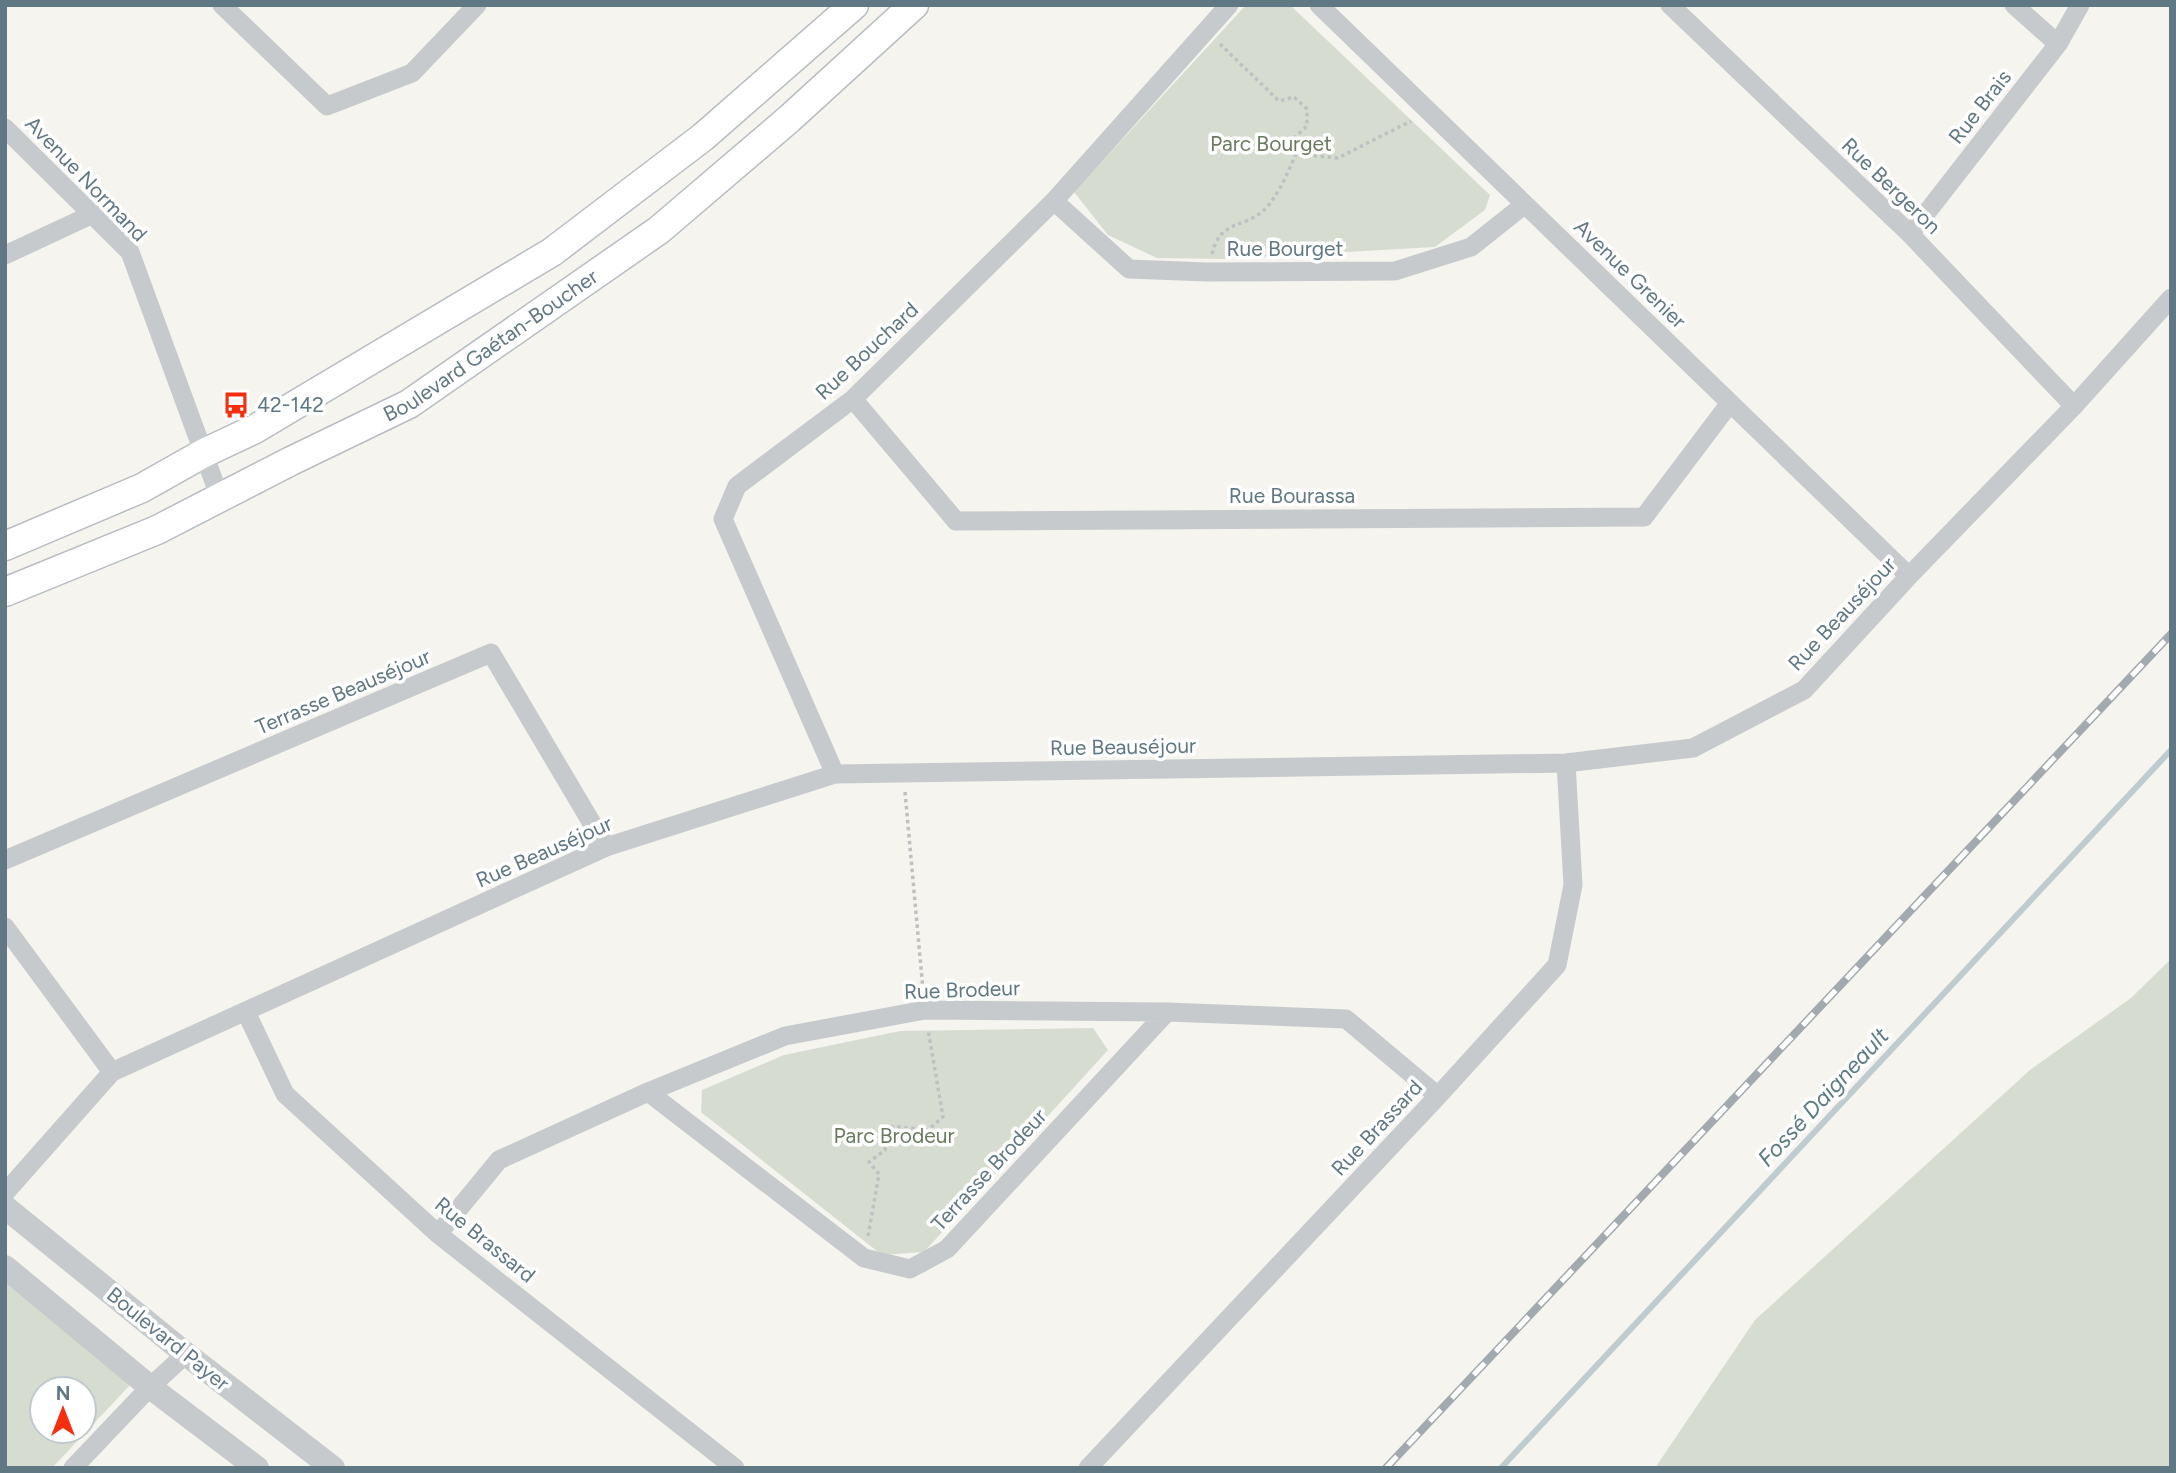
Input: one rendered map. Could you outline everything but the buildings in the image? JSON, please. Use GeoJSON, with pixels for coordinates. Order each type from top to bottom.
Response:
{"type":"FeatureCollection","features":[{"type":"Feature","properties":{"kind":"main road","name":"Boulevard Gaétan-Boucher"},"geometry":{"type":"LineString","coordinates":[[5,546],[142,488],[204,453],[256,429],[552,252],[703,136],[854,5]]}},
{"type":"Feature","properties":{"kind":"main road","name":"Boulevard Gaétan-Boucher"},"geometry":{"type":"LineString","coordinates":[[5,592],[157,530],[409,404],[659,230],[789,120],[914,5]]}},
{"type":"Feature","properties":{"kind":"street"},"geometry":{"type":"LineString","coordinates":[[222,5],[327,106],[412,73],[477,5]]}},
{"type":"Feature","properties":{"kind":"street","name":"Rue Bouchard"},"geometry":{"type":"LineString","coordinates":[[835,774],[723,519],[737,486],[853,399],[1054,201],[1229,5]]}},
{"type":"Feature","properties":{"kind":"street","name":"Avenue Grenier"},"geometry":{"type":"LineString","coordinates":[[1319,5],[1909,576]]}},
{"type":"Feature","properties":{"kind":"street","name":"Rue Bergeron"},"geometry":{"type":"LineString","coordinates":[[1670,5],[1910,234],[2074,406]]}},
{"type":"Feature","properties":{"kind":"street"},"geometry":{"type":"LineString","coordinates":[[2014,5],[2058,44]]}},
{"type":"Feature","properties":{"kind":"street","name":"Rue Brais"},"geometry":{"type":"LineString","coordinates":[[1910,234],[2058,44],[2080,5]]}},
{"type":"Feature","properties":{"kind":"street","name":"Avenue Normand"},"geometry":{"type":"LineString","coordinates":[[5,128],[130,252],[220,498]]}},
{"type":"Feature","properties":{"kind":"street","name":"Rue Bourget"},"geometry":{"type":"LineString","coordinates":[[1054,201],[1129,269],[1207,272],[1395,271],[1471,247],[1524,205]]}},
{"type":"Feature","properties":{"kind":"street"},"geometry":{"type":"LineString","coordinates":[[5,254],[93,214]]}},
{"type":"Feature","properties":{"kind":"street","name":"Rue Beauséjour"},"geometry":{"type":"LineString","coordinates":[[5,1193],[111,1072],[606,847],[835,774],[1566,763],[1693,748],[1804,690],[1909,576],[2074,406],[2171,298]]}},
{"type":"Feature","properties":{"kind":"street","name":"Rue Bourassa"},"geometry":{"type":"LineString","coordinates":[[853,399],[957,521],[1644,517],[1730,403]]}},
{"type":"Feature","properties":{"kind":"street","name":"Terrasse Beauséjour"},"geometry":{"type":"LineString","coordinates":[[5,860],[491,653],[606,847]]}},
{"type":"Feature","properties":{"kind":"street","name":"Rue Brassard"},"geometry":{"type":"LineString","coordinates":[[1088,1468],[1438,1096],[1556,965],[1573,885],[1566,763]]}},
{"type":"Feature","properties":{"kind":"street"},"geometry":{"type":"LineString","coordinates":[[5,927],[111,1072]]}},
{"type":"Feature","properties":{"kind":"street","name":"Rue Brodeur"},"geometry":{"type":"LineString","coordinates":[[438,1234],[499,1160],[648,1092],[785,1036],[925,1010],[1167,1012],[1346,1019],[1438,1096]]}},
{"type":"Feature","properties":{"kind":"street","name":"Rue Brassard"},"geometry":{"type":"LineString","coordinates":[[246,1012],[285,1094],[438,1234],[735,1468]]}},
{"type":"Feature","properties":{"kind":"street","name":"Terrasse Brodeur"},"geometry":{"type":"LineString","coordinates":[[648,1092],[864,1258],[910,1269],[947,1249],[1167,1012]]}},
{"type":"Feature","properties":{"kind":"street","name":"Boulevard Payer"},"geometry":{"type":"LineString","coordinates":[[5,1207],[186,1354],[333,1468]]}},
{"type":"Feature","properties":{"kind":"street"},"geometry":{"type":"LineString","coordinates":[[5,1266],[150,1387],[257,1468]]}},
{"type":"Feature","properties":{"kind":"street"},"geometry":{"type":"LineString","coordinates":[[73,1468],[150,1387],[186,1354]]}},
{"type":"Feature","properties":{"kind":"path"},"geometry":{"type":"LineString","coordinates":[[1206,31],[1279,101],[1294,97],[1307,109],[1307,126],[1295,136],[1296,154],[1276,192],[1264,210],[1228,228],[1215,240],[1207,272]]}},
{"type":"Feature","properties":{"kind":"path"},"geometry":{"type":"LineString","coordinates":[[1296,154],[1338,158],[1428,112]]}},
{"type":"Feature","properties":{"kind":"path"},"geometry":{"type":"LineString","coordinates":[[864,1258],[879,1174],[869,1162],[885,1150],[887,1126],[928,1130],[943,1117],[925,1010],[903,773]]}},
{"type":"Feature","properties":{"kind":"green space","name":"Parc Bourget"},"geometry":{"type":"Polygon","coordinates":[[[1246,5],[1290,5],[1490,195],[1485,210],[1435,247],[1223,259],[1157,258],[1108,235],[1074,192],[1246,5]]]}},
{"type":"Feature","properties":{"kind":"green space"},"geometry":{"type":"Polygon","coordinates":[[[2171,959],[2171,1468],[1655,1468],[1755,1320],[2030,1070],[2131,998],[2171,959]]]}},
{"type":"Feature","properties":{"kind":"green space","name":"Parc Brodeur"},"geometry":{"type":"Polygon","coordinates":[[[1093,1028],[1108,1050],[924,1252],[882,1255],[701,1112],[702,1090],[784,1055],[900,1031],[1093,1028]]]}},
{"type":"Feature","properties":{"kind":"green space"},"geometry":{"type":"Polygon","coordinates":[[[5,1283],[131,1384],[98,1419],[98,1375],[28,1375],[28,1445],[74,1445],[52,1468],[5,1468],[5,1283]]]}},
{"type":"Feature","properties":{"kind":"waterway","name":"Fossé Daigneault"},"geometry":{"type":"LineString","coordinates":[[1501,1468],[2171,750]]}},
{"type":"Feature","properties":{"kind":"railway"},"geometry":{"type":"LineString","coordinates":[[1386,1468],[2171,634]]}},
{"type":"Feature","properties":{"kind":"place","name":"42-142"},"geometry":{"type":"Point","coordinates":[236,405]}}]}
